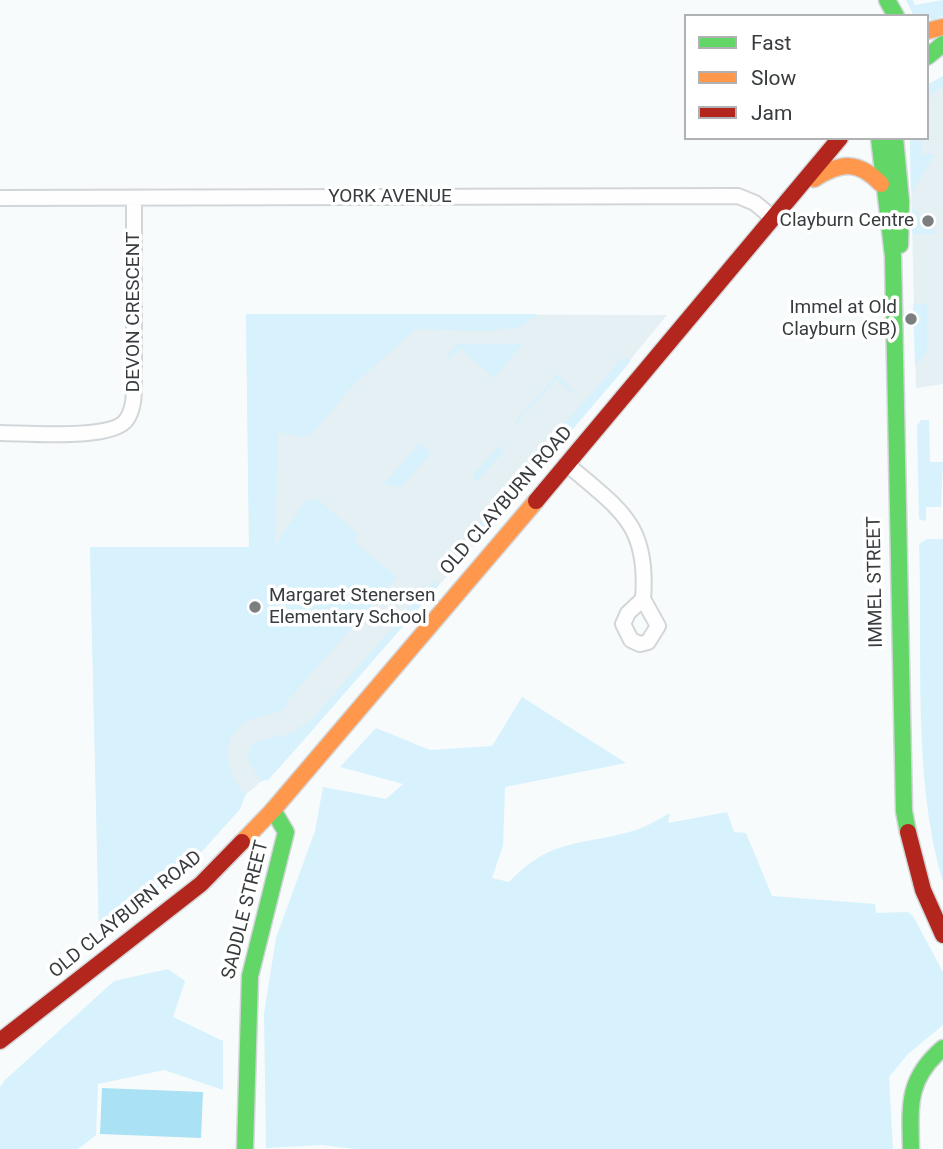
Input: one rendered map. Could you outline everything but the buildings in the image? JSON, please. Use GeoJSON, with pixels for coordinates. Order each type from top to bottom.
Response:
{"type":"FeatureCollection","features":[{"type":"Feature","properties":{"kind":"main road"},"geometry":{"type":"LineString","coordinates":[[929,55],[943,44]]}},
{"type":"Feature","properties":{"kind":"main road","name":"OLD CLAYBURN ROAD"},"geometry":{"type":"LineString","coordinates":[[0,1041],[201,884],[273,810],[459,588],[568,465],[838,140]]}},
{"type":"Feature","properties":{"kind":"main road","name":"IMMEL STREET"},"geometry":{"type":"LineString","coordinates":[[879,140],[881,184],[888,242],[893,256],[901,766],[910,847],[927,905],[943,935]]}},
{"type":"Feature","properties":{"kind":"main road","name":"IMMEL STREET"},"geometry":{"type":"LineString","coordinates":[[893,256],[902,243],[895,140]]}},
{"type":"Feature","properties":{"kind":"main road"},"geometry":{"type":"LineString","coordinates":[[795,192],[836,165],[849,163],[861,165],[881,184]]}},
{"type":"Feature","properties":{"kind":"main road","name":"SADDLE STREET"},"geometry":{"type":"LineString","coordinates":[[245,1149],[247,996],[256,944],[286,832],[273,810]]}},
{"type":"Feature","properties":{"kind":"main road"},"geometry":{"type":"LineString","coordinates":[[911,1149],[910,1097],[916,1075],[925,1062],[943,1048]]}},
{"type":"Feature","properties":{"kind":"street","name":"YORK AVENUE"},"geometry":{"type":"LineString","coordinates":[[0,198],[738,196],[755,203],[773,218]]}},
{"type":"Feature","properties":{"kind":"street","name":"DEVON CRESCENT"},"geometry":{"type":"LineString","coordinates":[[0,433],[110,431],[126,422],[133,406],[134,382],[134,198]]}},
{"type":"Feature","properties":{"kind":"street"},"geometry":{"type":"LineString","coordinates":[[568,465],[629,520],[640,541],[644,561],[643,599]]}},
{"type":"Feature","properties":{"kind":"shaded area"},"geometry":{"type":"Polygon","coordinates":[[[906,0],[913,0],[915,5],[943,0],[943,16],[933,20],[929,19],[929,14],[913,14],[906,0]]]}},
{"type":"Feature","properties":{"kind":"shaded area","name":"Clayburn Centre"},"geometry":{"type":"Polygon","coordinates":[[[943,76],[943,384],[916,388],[910,140],[929,140],[929,84],[943,76]]]}},
{"type":"Feature","properties":{"kind":"shaded area"},"geometry":{"type":"Polygon","coordinates":[[[943,76],[943,90],[941,87],[929,96],[929,84],[943,76]]]}},
{"type":"Feature","properties":{"kind":"shaded area"},"geometry":{"type":"Polygon","coordinates":[[[910,140],[922,140],[922,154],[935,154],[911,193],[910,140]]]}},
{"type":"Feature","properties":{"kind":"shaded area"},"geometry":{"type":"Polygon","coordinates":[[[912,208],[938,234],[912,234],[912,208]]]}},
{"type":"Feature","properties":{"kind":"shaded area"},"geometry":{"type":"Polygon","coordinates":[[[913,304],[927,304],[927,351],[915,366],[913,304]]]}},
{"type":"Feature","properties":{"kind":"shaded area","name":"Margaret Stenersen Elementary School"},"geometry":{"type":"Polygon","coordinates":[[[246,314],[667,315],[536,474],[268,780],[264,779],[243,797],[240,809],[196,858],[99,936],[90,547],[249,547],[246,314]]]}},
{"type":"Feature","properties":{"kind":"shaded area"},"geometry":{"type":"Polygon","coordinates":[[[246,314],[538,314],[520,327],[484,331],[416,329],[355,383],[315,431],[304,437],[278,432],[275,546],[305,501],[317,499],[359,535],[354,542],[397,577],[287,701],[286,708],[250,720],[236,730],[228,748],[228,758],[233,777],[246,794],[240,809],[196,858],[99,936],[90,547],[249,547],[246,314]]]}},
{"type":"Feature","properties":{"kind":"shaded area"},"geometry":{"type":"Polygon","coordinates":[[[457,344],[522,344],[494,378],[460,348],[448,361],[449,352],[457,344]]]}},
{"type":"Feature","properties":{"kind":"shaded area"},"geometry":{"type":"Polygon","coordinates":[[[627,358],[631,361],[455,566],[446,561],[621,359],[627,358]]]}},
{"type":"Feature","properties":{"kind":"shaded area"},"geometry":{"type":"Polygon","coordinates":[[[557,374],[575,392],[572,393],[556,379],[516,424],[514,423],[557,374]]]}},
{"type":"Feature","properties":{"kind":"shaded area"},"geometry":{"type":"Polygon","coordinates":[[[921,420],[929,420],[930,462],[943,462],[941,507],[926,507],[926,521],[919,519],[917,426],[921,420]]]}},
{"type":"Feature","properties":{"kind":"shaded area"},"geometry":{"type":"Polygon","coordinates":[[[420,443],[431,453],[401,487],[384,484],[420,443]]]}},
{"type":"Feature","properties":{"kind":"shaded area"},"geometry":{"type":"Polygon","coordinates":[[[499,446],[504,451],[477,481],[472,476],[499,446]]]}},
{"type":"Feature","properties":{"kind":"shaded area"},"geometry":{"type":"Polygon","coordinates":[[[927,539],[943,539],[943,882],[933,843],[923,758],[919,544],[927,539]]]}},
{"type":"Feature","properties":{"kind":"shaded area"},"geometry":{"type":"Polygon","coordinates":[[[434,580],[439,585],[268,780],[261,781],[247,759],[252,746],[262,740],[288,734],[313,718],[434,580]]]}},
{"type":"Feature","properties":{"kind":"shaded area"},"geometry":{"type":"Polygon","coordinates":[[[522,697],[626,763],[505,787],[503,846],[492,878],[509,882],[525,867],[554,850],[636,830],[670,813],[668,823],[727,812],[734,832],[746,833],[772,896],[875,904],[876,913],[908,912],[913,916],[943,972],[943,1025],[908,1054],[889,1077],[893,1149],[355,1149],[322,1145],[266,1148],[264,1014],[276,938],[315,831],[323,787],[386,799],[403,784],[340,767],[376,728],[430,750],[492,746],[522,697]]]}},
{"type":"Feature","properties":{"kind":"shaded area"},"geometry":{"type":"Polygon","coordinates":[[[168,969],[185,981],[173,1017],[223,1041],[223,1090],[164,1070],[98,1084],[96,1135],[78,1149],[0,1149],[0,1087],[5,1080],[114,981],[168,969]]]}},
{"type":"Feature","properties":{"kind":"water"},"geometry":{"type":"Polygon","coordinates":[[[102,1088],[203,1092],[201,1138],[100,1134],[102,1088]]]}},
{"type":"Feature","properties":{"kind":"traffic: fast"},"geometry":{"type":"LineString","coordinates":[[887,0],[895,14]]}},
{"type":"Feature","properties":{"kind":"traffic: fast"},"geometry":{"type":"LineString","coordinates":[[929,55],[943,44]]}},
{"type":"Feature","properties":{"kind":"traffic: fast"},"geometry":{"type":"LineString","coordinates":[[879,140],[893,256],[904,811],[908,832]]}},
{"type":"Feature","properties":{"kind":"traffic: fast"},"geometry":{"type":"LineString","coordinates":[[895,140],[901,201],[900,245]]}},
{"type":"Feature","properties":{"kind":"traffic: fast"},"geometry":{"type":"LineString","coordinates":[[245,1149],[250,976],[286,832],[273,810]]}},
{"type":"Feature","properties":{"kind":"traffic: fast"},"geometry":{"type":"LineString","coordinates":[[911,1149],[913,1093],[923,1071],[943,1048]]}},
{"type":"Feature","properties":{"kind":"traffic: slow"},"geometry":{"type":"LineString","coordinates":[[929,30],[943,27]]}},
{"type":"Feature","properties":{"kind":"traffic: slow"},"geometry":{"type":"LineString","coordinates":[[814,179],[833,169],[849,166],[865,171],[881,184]]}},
{"type":"Feature","properties":{"kind":"traffic: slow"},"geometry":{"type":"LineString","coordinates":[[242,842],[273,810],[536,501]]}},
{"type":"Feature","properties":{"kind":"traffic: jam"},"geometry":{"type":"LineString","coordinates":[[536,501],[838,140]]}},
{"type":"Feature","properties":{"kind":"traffic: jam"},"geometry":{"type":"LineString","coordinates":[[908,832],[923,890],[943,935]]}},
{"type":"Feature","properties":{"kind":"traffic: jam"},"geometry":{"type":"LineString","coordinates":[[0,1041],[201,884],[242,842]]}},
{"type":"Feature","properties":{"kind":"place","name":"Clayburn Centre"},"geometry":{"type":"Point","coordinates":[928,221]}},
{"type":"Feature","properties":{"kind":"place","name":"Immel at Old Clayburn (SB)"},"geometry":{"type":"Point","coordinates":[911,319]}},
{"type":"Feature","properties":{"kind":"place","name":"Margaret Stenersen Elementary School"},"geometry":{"type":"Point","coordinates":[255,607]}}]}
